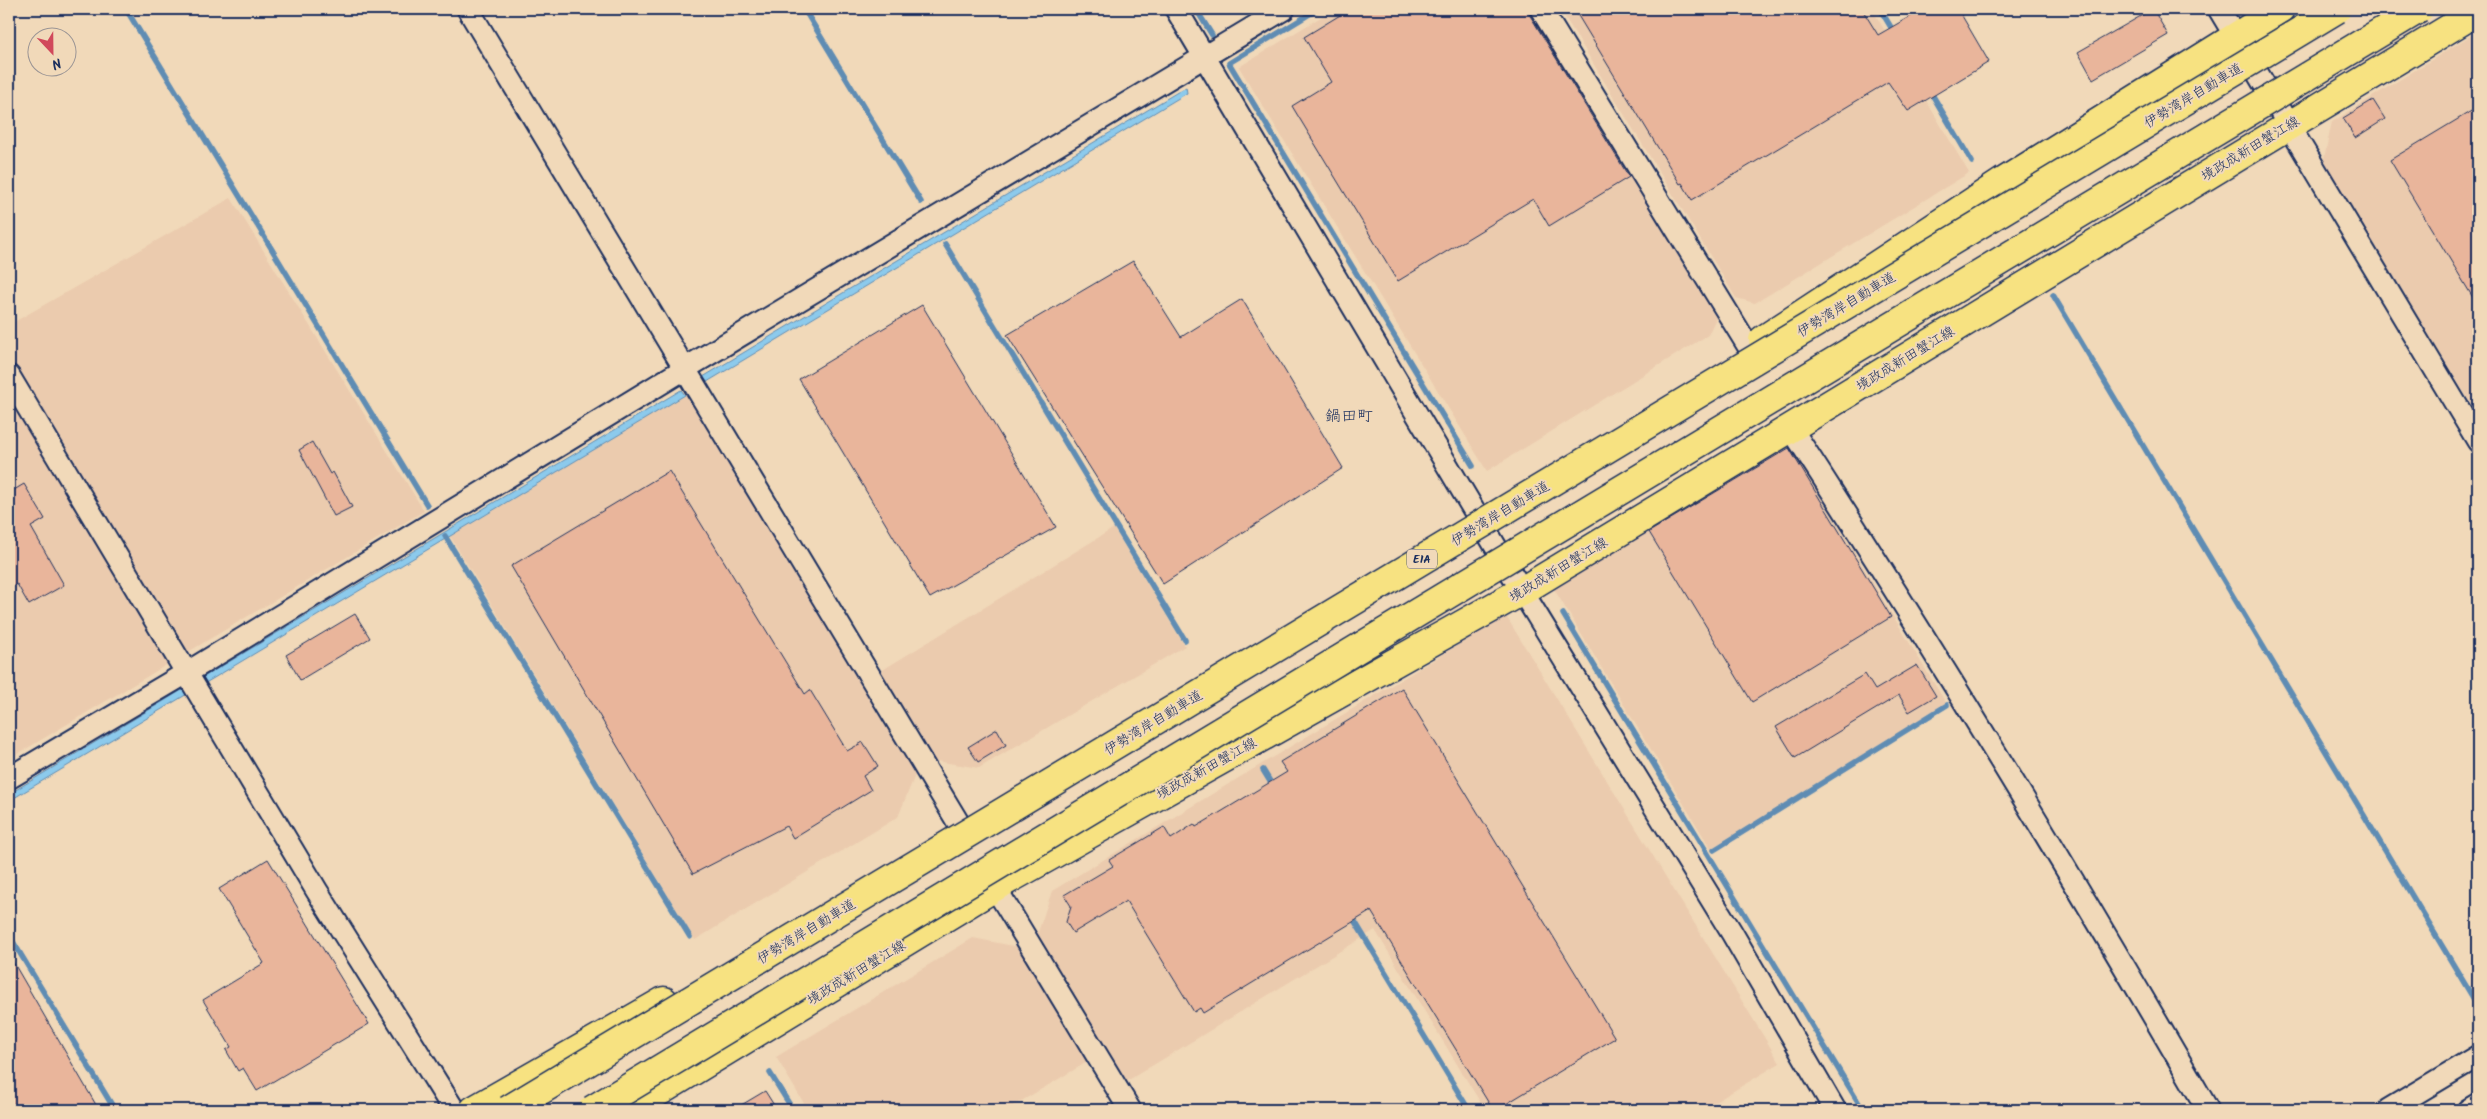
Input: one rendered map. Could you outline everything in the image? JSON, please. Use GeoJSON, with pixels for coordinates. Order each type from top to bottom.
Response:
{"type":"FeatureCollection","features":[{"type":"Feature","properties":{"kind":"main road"},"geometry":{"type":"LineString","coordinates":[[474,1110],[962,829],[1479,515],[1750,349],[2003,182],[2280,9]]}},
{"type":"Feature","properties":{"kind":"main road","name":"伊勢湾岸自動車道"},"geometry":{"type":"LineString","coordinates":[[508,1110],[2337,9]]}},
{"type":"Feature","properties":{"kind":"main road"},"geometry":{"type":"LineString","coordinates":[[592,1110],[2419,9]]}},
{"type":"Feature","properties":{"kind":"main road","name":"境政成新田蟹江線"},"geometry":{"type":"LineString","coordinates":[[629,1110],[995,887],[1522,591],[2478,11]]}},
{"type":"Feature","properties":{"kind":"street"},"geometry":{"type":"LineString","coordinates":[[468,9],[962,829]]}},
{"type":"Feature","properties":{"kind":"street"},"geometry":{"type":"LineString","coordinates":[[1176,9],[1479,515],[1522,591],[1732,933],[1835,1110]]}},
{"type":"Feature","properties":{"kind":"street"},"geometry":{"type":"LineString","coordinates":[[9,778],[194,684],[686,368],[1284,9]]}},
{"type":"Feature","properties":{"kind":"street"},"geometry":{"type":"LineString","coordinates":[[1541,9],[1750,349]]}},
{"type":"Feature","properties":{"kind":"street"},"geometry":{"type":"LineString","coordinates":[[2219,9],[2478,440]]}},
{"type":"Feature","properties":{"kind":"street"},"geometry":{"type":"LineString","coordinates":[[9,376],[317,891],[454,1110]]}},
{"type":"Feature","properties":{"kind":"street"},"geometry":{"type":"LineString","coordinates":[[1791,428],[1923,634],[2208,1110]]}},
{"type":"Feature","properties":{"kind":"street"},"geometry":{"type":"LineString","coordinates":[[995,887],[1130,1110]]}},
{"type":"Feature","properties":{"kind":"street"},"geometry":{"type":"LineString","coordinates":[[2388,1110],[2478,1056]]}},
{"type":"Feature","properties":{"kind":"street"},"geometry":{"type":"LineString","coordinates":[[2468,1110],[2478,1104]]}},
{"type":"Feature","properties":{"kind":"shaded area"},"geometry":{"type":"Polygon","coordinates":[[[1334,9],[1531,9],[1716,318],[1708,335],[1487,471],[1239,67],[1334,9]]]}},
{"type":"Feature","properties":{"kind":"shaded area"},"geometry":{"type":"Polygon","coordinates":[[[1560,9],[1872,9],[1969,173],[1755,303],[1736,298],[1560,9]]]}},
{"type":"Feature","properties":{"kind":"shaded area"},"geometry":{"type":"Polygon","coordinates":[[[2478,31],[2478,415],[2323,163],[2332,122],[2478,31]]]}},
{"type":"Feature","properties":{"kind":"shaded area"},"geometry":{"type":"Polygon","coordinates":[[[231,198],[424,511],[9,759],[9,325],[231,198]]]}},
{"type":"Feature","properties":{"kind":"shaded area"},"geometry":{"type":"Polygon","coordinates":[[[688,393],[694,398],[915,775],[898,817],[695,940],[450,536],[688,393]]]}},
{"type":"Feature","properties":{"kind":"shaded area"},"geometry":{"type":"Polygon","coordinates":[[[1789,445],[1946,703],[1711,849],[1554,589],[1789,445]]]}},
{"type":"Feature","properties":{"kind":"shaded area"},"geometry":{"type":"Polygon","coordinates":[[[1114,528],[1185,646],[979,768],[936,761],[930,763],[876,674],[1114,528]]]}},
{"type":"Feature","properties":{"kind":"shaded area"},"geometry":{"type":"Polygon","coordinates":[[[1506,616],[1780,1063],[1702,1110],[1485,1110],[1375,930],[1127,1081],[1037,935],[1052,891],[1506,616]]]}},
{"type":"Feature","properties":{"kind":"shaded area"},"geometry":{"type":"Polygon","coordinates":[[[973,938],[1013,946],[1018,943],[1089,1061],[1006,1110],[808,1110],[776,1057],[973,938]]]}},
{"type":"Feature","properties":{"kind":"water"},"geometry":{"type":"Polygon","coordinates":[[[1186,87],[1187,93],[707,382],[703,377],[1186,87]]]}},
{"type":"Feature","properties":{"kind":"water"},"geometry":{"type":"Polygon","coordinates":[[[681,390],[685,395],[9,801],[9,794],[681,390]]]}},
{"type":"Feature","properties":{"kind":"building"},"geometry":{"type":"Polygon","coordinates":[[[1350,9],[1526,9],[1629,177],[1549,226],[1533,199],[1398,281],[1292,106],[1331,82],[1304,37],[1350,9]]]}},
{"type":"Feature","properties":{"kind":"building"},"geometry":{"type":"Polygon","coordinates":[[[1574,9],[1862,9],[1878,35],[1923,9],[1958,9],[1989,62],[1908,111],[1888,82],[1692,200],[1682,183],[1680,184],[1574,9]]]}},
{"type":"Feature","properties":{"kind":"building"},"geometry":{"type":"Polygon","coordinates":[[[2153,9],[2168,35],[2093,79],[2078,52],[2153,9]]]}},
{"type":"Feature","properties":{"kind":"building"},"geometry":{"type":"Polygon","coordinates":[[[2373,100],[2385,119],[2355,138],[2343,118],[2373,100]]]}},
{"type":"Feature","properties":{"kind":"building"},"geometry":{"type":"Polygon","coordinates":[[[2478,107],[2478,306],[2390,160],[2478,107]]]}},
{"type":"Feature","properties":{"kind":"building"},"geometry":{"type":"Polygon","coordinates":[[[1133,261],[1181,337],[1242,299],[1343,468],[1163,584],[1007,335],[1133,261]]]}},
{"type":"Feature","properties":{"kind":"building"},"geometry":{"type":"Polygon","coordinates":[[[922,305],[1056,527],[930,598],[799,379],[922,305]]]}},
{"type":"Feature","properties":{"kind":"building"},"geometry":{"type":"Polygon","coordinates":[[[312,442],[330,474],[333,472],[352,507],[334,516],[299,450],[312,442]]]}},
{"type":"Feature","properties":{"kind":"building"},"geometry":{"type":"Polygon","coordinates":[[[1789,448],[1891,617],[1752,702],[1649,532],[1789,448]]]}},
{"type":"Feature","properties":{"kind":"building"},"geometry":{"type":"Polygon","coordinates":[[[669,471],[805,694],[810,690],[847,751],[863,742],[878,766],[863,776],[871,790],[793,838],[786,826],[693,874],[511,566],[669,471]]]}},
{"type":"Feature","properties":{"kind":"building"},"geometry":{"type":"Polygon","coordinates":[[[24,484],[45,519],[31,527],[64,585],[29,605],[17,584],[9,589],[9,493],[24,484]]]}},
{"type":"Feature","properties":{"kind":"building"},"geometry":{"type":"Polygon","coordinates":[[[355,614],[370,638],[300,680],[286,655],[355,614]]]}},
{"type":"Feature","properties":{"kind":"building"},"geometry":{"type":"Polygon","coordinates":[[[1917,665],[1936,696],[1909,712],[1899,695],[1795,758],[1776,727],[1865,674],[1875,690],[1917,665]]]}},
{"type":"Feature","properties":{"kind":"building"},"geometry":{"type":"Polygon","coordinates":[[[1402,688],[1615,1038],[1496,1110],[1493,1110],[1371,911],[1203,1013],[1200,1008],[1194,1012],[1126,901],[1073,933],[1066,922],[1071,906],[1064,895],[1113,866],[1109,860],[1164,827],[1171,839],[1194,824],[1196,827],[1287,772],[1280,762],[1402,688]]]}},
{"type":"Feature","properties":{"kind":"building"},"geometry":{"type":"Polygon","coordinates":[[[997,729],[1006,745],[978,762],[968,747],[997,729]]]}},
{"type":"Feature","properties":{"kind":"building"},"geometry":{"type":"Polygon","coordinates":[[[268,859],[369,1024],[257,1091],[243,1068],[238,1071],[226,1050],[231,1047],[203,1000],[264,963],[219,889],[268,859]]]}},
{"type":"Feature","properties":{"kind":"building"},"geometry":{"type":"Polygon","coordinates":[[[9,955],[99,1110],[9,1110],[9,955]]]}},
{"type":"Feature","properties":{"kind":"building"},"geometry":{"type":"Polygon","coordinates":[[[765,1091],[777,1110],[733,1110],[765,1091]]]}},
{"type":"Feature","properties":{"kind":"waterway"},"geometry":{"type":"LineString","coordinates":[[126,9],[427,505]]}},
{"type":"Feature","properties":{"kind":"waterway"},"geometry":{"type":"LineString","coordinates":[[804,9],[921,202]]}},
{"type":"Feature","properties":{"kind":"waterway"},"geometry":{"type":"LineString","coordinates":[[1196,9],[1212,35]]}},
{"type":"Feature","properties":{"kind":"waterway"},"geometry":{"type":"LineString","coordinates":[[1318,9],[1229,63],[1473,466]]}},
{"type":"Feature","properties":{"kind":"waterway"},"geometry":{"type":"LineString","coordinates":[[1880,9],[1895,34]]}},
{"type":"Feature","properties":{"kind":"waterway"},"geometry":{"type":"LineString","coordinates":[[1930,91],[1972,162]]}},
{"type":"Feature","properties":{"kind":"waterway"},"geometry":{"type":"LineString","coordinates":[[945,244],[1185,640]]}},
{"type":"Feature","properties":{"kind":"waterway"},"geometry":{"type":"LineString","coordinates":[[2053,295],[2478,1006]]}},
{"type":"Feature","properties":{"kind":"waterway"},"geometry":{"type":"LineString","coordinates":[[445,536],[690,937]]}},
{"type":"Feature","properties":{"kind":"waterway"},"geometry":{"type":"LineString","coordinates":[[1563,614],[1863,1110]]}},
{"type":"Feature","properties":{"kind":"waterway"},"geometry":{"type":"LineString","coordinates":[[1714,850],[1947,705]]}},
{"type":"Feature","properties":{"kind":"waterway"},"geometry":{"type":"LineString","coordinates":[[1263,770],[1274,788]]}},
{"type":"Feature","properties":{"kind":"waterway"},"geometry":{"type":"LineString","coordinates":[[1351,915],[1469,1110]]}},
{"type":"Feature","properties":{"kind":"waterway"},"geometry":{"type":"LineString","coordinates":[[9,935],[115,1110]]}},
{"type":"Feature","properties":{"kind":"waterway"},"geometry":{"type":"LineString","coordinates":[[770,1073],[793,1110]]}},
{"type":"Feature","properties":{"kind":"district","name":"鍋田町"},"geometry":{"type":"Point","coordinates":[1349,415]}}]}
